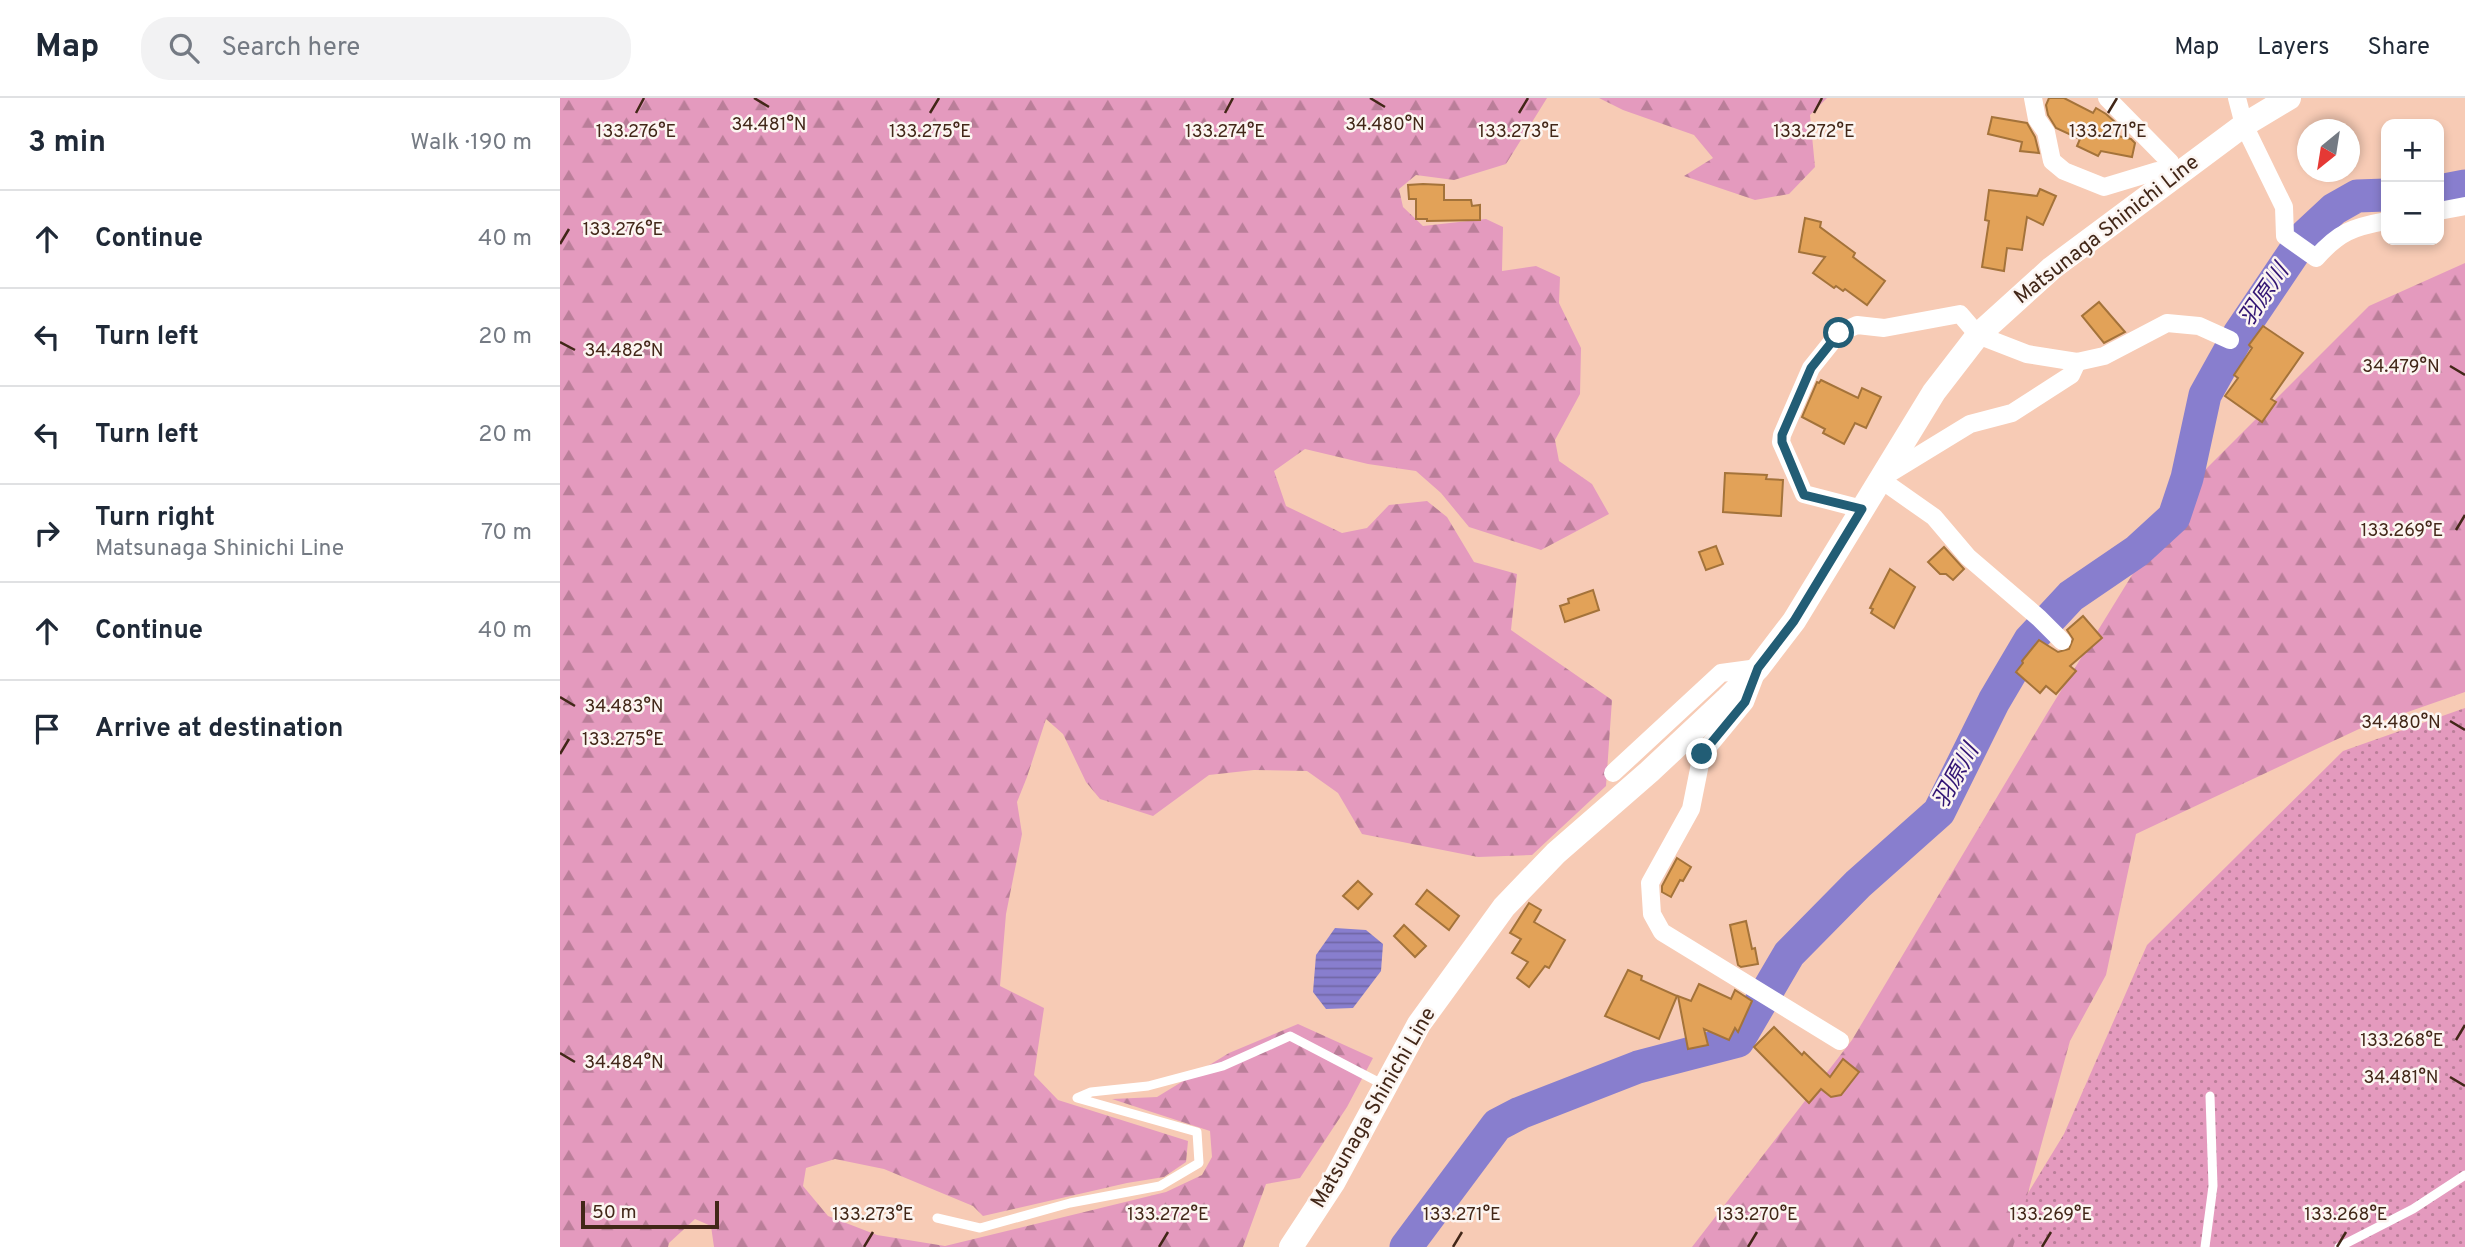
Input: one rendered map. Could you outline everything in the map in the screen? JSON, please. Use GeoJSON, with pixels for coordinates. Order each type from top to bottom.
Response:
{"type":"FeatureCollection","features":[{"type":"Feature","properties":{"kind":"main road","name":"Matsunaga Shinichi Line"},"geometry":{"type":"LineString","coordinates":[[1291,1247],[1333,1183],[1419,1024],[1504,907],[1556,853],[1688,736],[1758,668],[1794,621],[1934,392],[1978,335],[2052,268],[2244,125],[2289,98]]}},
{"type":"Feature","properties":{"kind":"street"},"geometry":{"type":"LineString","coordinates":[[2033,98],[2037,119],[2046,132],[2052,161],[2064,171],[2104,187],[2157,171],[2175,177]]}},
{"type":"Feature","properties":{"kind":"street"},"geometry":{"type":"LineString","coordinates":[[2107,98],[2170,162],[2175,177]]}},
{"type":"Feature","properties":{"kind":"street"},"geometry":{"type":"LineString","coordinates":[[2237,98],[2244,125],[2284,207],[2285,236],[2316,258],[2334,237],[2364,225],[2381,222]]}},
{"type":"Feature","properties":{"kind":"street"},"geometry":{"type":"LineString","coordinates":[[2444,210],[2465,206]]}},
{"type":"Feature","properties":{"kind":"street"},"geometry":{"type":"LineString","coordinates":[[1862,509],[1804,495],[1782,442],[1782,435],[1811,368],[1839,333],[1857,325],[1885,328],[1960,314],[1978,335],[2027,354],[2077,362],[2104,356],[2167,323],[2199,326],[2230,340]]}},
{"type":"Feature","properties":{"kind":"street"},"geometry":{"type":"LineString","coordinates":[[2062,641],[1968,557],[1934,517],[1880,479],[1970,424],[2012,413],[2071,375],[2077,362]]}},
{"type":"Feature","properties":{"kind":"street"},"geometry":{"type":"LineString","coordinates":[[1613,773],[1721,673],[1758,668],[1745,702],[1702,754],[1691,809],[1650,883],[1652,914],[1662,932],[1840,1041]]}},
{"type":"Feature","properties":{"kind":"lane"},"geometry":{"type":"LineString","coordinates":[[937,1219],[980,1228],[1070,1203],[1160,1186],[1199,1163],[1197,1132],[1077,1098],[1091,1092],[1148,1086],[1223,1066],[1290,1036],[1386,1086]]}},
{"type":"Feature","properties":{"kind":"lane"},"geometry":{"type":"LineString","coordinates":[[2205,1247],[2213,1186],[2210,1096]]}},
{"type":"Feature","properties":{"kind":"lane"},"geometry":{"type":"LineString","coordinates":[[2339,1247],[2413,1209],[2465,1175]]}},
{"type":"Feature","properties":{"kind":"green space"},"geometry":{"type":"Polygon","coordinates":[[[560,98],[1547,98],[1506,164],[1454,180],[1416,175],[1399,189],[1403,207],[1423,226],[1486,219],[1503,227],[1502,271],[1536,266],[1560,277],[1559,303],[1581,348],[1580,394],[1555,440],[1559,461],[1592,484],[1609,514],[1541,550],[1469,527],[1441,493],[1416,471],[1368,464],[1305,449],[1274,471],[1286,506],[1342,533],[1367,528],[1389,505],[1427,501],[1447,517],[1474,562],[1517,574],[1511,630],[1612,700],[1606,786],[1532,855],[1478,857],[1362,834],[1338,793],[1307,771],[1254,770],[1209,775],[1153,816],[1100,799],[1086,782],[1063,734],[1046,719],[1017,802],[1022,834],[1006,914],[1000,986],[1044,1008],[1034,1075],[1058,1100],[1188,1141],[1186,1162],[1164,1177],[983,1216],[973,1206],[884,1169],[835,1159],[806,1168],[803,1186],[828,1216],[877,1235],[945,1246],[1166,1192],[1202,1175],[1212,1157],[1210,1131],[1112,1099],[1157,1097],[1229,1053],[1298,1024],[1373,1058],[1347,1107],[1300,1178],[1266,1184],[1243,1247],[714,1247],[711,1226],[695,1219],[668,1247],[560,1247],[560,98]]]}},
{"type":"Feature","properties":{"kind":"green space"},"geometry":{"type":"Polygon","coordinates":[[[1599,98],[1827,98],[1810,115],[1815,167],[1789,194],[1755,200],[1684,176],[1713,158],[1694,135],[1623,110],[1599,98]]]}},
{"type":"Feature","properties":{"kind":"green space"},"geometry":{"type":"Polygon","coordinates":[[[2465,263],[2465,692],[2359,729],[2136,834],[2106,975],[2070,1041],[2013,1247],[1692,1247],[1852,1040],[2183,492],[2369,306],[2465,263]]]}},
{"type":"Feature","properties":{"kind":"green space"},"geometry":{"type":"Polygon","coordinates":[[[2465,708],[2465,1247],[1995,1247],[2064,1134],[2147,945],[2343,751],[2465,708]]]}},
{"type":"Feature","properties":{"kind":"shaded area"},"geometry":{"type":"Polygon","coordinates":[[[1335,928],[1366,930],[1383,944],[1381,971],[1353,1008],[1326,1009],[1313,992],[1316,955],[1335,928]]]}},
{"type":"Feature","properties":{"kind":"building"},"geometry":{"type":"Polygon","coordinates":[[[2049,98],[2064,98],[2093,113],[2096,108],[2106,114],[2115,122],[2109,134],[2131,139],[2135,143],[2132,157],[2101,151],[2098,156],[2077,146],[2080,139],[2056,128],[2048,115],[2046,105],[2049,98]]]}},
{"type":"Feature","properties":{"kind":"building"},"geometry":{"type":"Polygon","coordinates":[[[1992,117],[2027,123],[2035,137],[2039,153],[2020,151],[2022,142],[1988,134],[1992,117]]]}},
{"type":"Feature","properties":{"kind":"building"},"geometry":{"type":"Polygon","coordinates":[[[1408,185],[1444,185],[1444,200],[1471,200],[1472,206],[1480,205],[1480,220],[1416,219],[1416,199],[1409,199],[1408,185]]]}},
{"type":"Feature","properties":{"kind":"building"},"geometry":{"type":"Polygon","coordinates":[[[2040,189],[2056,196],[2043,225],[2027,217],[2022,250],[2007,248],[2004,271],[1982,267],[1989,221],[1985,220],[1989,190],[2037,196],[2040,189]]]}},
{"type":"Feature","properties":{"kind":"building"},"geometry":{"type":"Polygon","coordinates":[[[1805,218],[1821,222],[1820,227],[1855,253],[1853,257],[1885,281],[1867,305],[1845,289],[1843,291],[1836,286],[1834,288],[1813,273],[1825,257],[1799,252],[1805,218]]]}},
{"type":"Feature","properties":{"kind":"building"},"geometry":{"type":"Polygon","coordinates":[[[2099,302],[2125,332],[2104,343],[2082,316],[2099,302]]]}},
{"type":"Feature","properties":{"kind":"building"},"geometry":{"type":"Polygon","coordinates":[[[2263,326],[2303,353],[2271,399],[2276,402],[2262,422],[2225,396],[2238,378],[2234,375],[2252,348],[2249,345],[2263,326]]]}},
{"type":"Feature","properties":{"kind":"building"},"geometry":{"type":"Polygon","coordinates":[[[1821,380],[1858,398],[1862,388],[1881,397],[1866,428],[1855,423],[1844,444],[1823,433],[1825,429],[1802,417],[1817,382],[1821,380]]]}},
{"type":"Feature","properties":{"kind":"building"},"geometry":{"type":"Polygon","coordinates":[[[1725,473],[1767,475],[1766,479],[1783,480],[1781,516],[1723,512],[1725,473]]]}},
{"type":"Feature","properties":{"kind":"building"},"geometry":{"type":"Polygon","coordinates":[[[1716,546],[1723,564],[1706,570],[1699,552],[1716,546]]]}},
{"type":"Feature","properties":{"kind":"building"},"geometry":{"type":"Polygon","coordinates":[[[1944,547],[1964,569],[1953,580],[1946,574],[1940,574],[1928,562],[1944,547]]]}},
{"type":"Feature","properties":{"kind":"building"},"geometry":{"type":"Polygon","coordinates":[[[1890,569],[1915,587],[1894,628],[1871,613],[1873,609],[1870,608],[1890,569]]]}},
{"type":"Feature","properties":{"kind":"building"},"geometry":{"type":"Polygon","coordinates":[[[1593,590],[1599,610],[1565,622],[1560,606],[1569,603],[1568,599],[1593,590]]]}},
{"type":"Feature","properties":{"kind":"building"},"geometry":{"type":"Polygon","coordinates":[[[2083,616],[2102,638],[2070,666],[2076,671],[2056,694],[2046,686],[2040,693],[2016,672],[2022,661],[2039,640],[2058,652],[2069,649],[2073,639],[2067,630],[2083,616]]]}},
{"type":"Feature","properties":{"kind":"building"},"geometry":{"type":"Polygon","coordinates":[[[1677,858],[1691,867],[1671,897],[1662,892],[1662,886],[1677,858]]]}},
{"type":"Feature","properties":{"kind":"building"},"geometry":{"type":"Polygon","coordinates":[[[1358,881],[1372,894],[1358,909],[1343,896],[1358,881]]]}},
{"type":"Feature","properties":{"kind":"building"},"geometry":{"type":"Polygon","coordinates":[[[1427,890],[1459,916],[1449,930],[1416,904],[1427,890]]]}},
{"type":"Feature","properties":{"kind":"building"},"geometry":{"type":"Polygon","coordinates":[[[1529,903],[1541,910],[1534,922],[1565,940],[1549,968],[1545,966],[1529,987],[1517,978],[1528,962],[1512,953],[1521,939],[1510,933],[1529,903]]]}},
{"type":"Feature","properties":{"kind":"building"},"geometry":{"type":"Polygon","coordinates":[[[1746,921],[1758,964],[1741,967],[1738,965],[1730,925],[1746,921]]]}},
{"type":"Feature","properties":{"kind":"building"},"geometry":{"type":"Polygon","coordinates":[[[1404,925],[1426,946],[1415,957],[1394,936],[1404,925]]]}},
{"type":"Feature","properties":{"kind":"building"},"geometry":{"type":"Polygon","coordinates":[[[1628,970],[1642,976],[1641,980],[1677,996],[1659,1039],[1605,1016],[1628,970]]]}},
{"type":"Feature","properties":{"kind":"building"},"geometry":{"type":"Polygon","coordinates":[[[1699,984],[1731,999],[1735,990],[1752,1001],[1738,1032],[1735,1028],[1729,1040],[1704,1029],[1708,1045],[1688,1049],[1678,996],[1691,1001],[1699,984]]]}},
{"type":"Feature","properties":{"kind":"building"},"geometry":{"type":"Polygon","coordinates":[[[1774,1027],[1802,1055],[1804,1052],[1830,1077],[1843,1059],[1859,1072],[1841,1095],[1831,1097],[1821,1089],[1809,1103],[1754,1047],[1774,1027]]]}},
{"type":"Feature","properties":{"kind":"waterway","name":"羽原川"},"geometry":{"type":"LineString","coordinates":[[2444,190],[2465,186]]}},
{"type":"Feature","properties":{"kind":"waterway","name":"羽原川"},"geometry":{"type":"LineString","coordinates":[[1406,1247],[1497,1125],[1520,1113],[1638,1067],[1738,1041],[1789,954],[1858,884],[1939,812],[1994,701],[2030,640],[2071,596],[2137,551],[2174,517],[2187,478],[2205,395],[2239,334],[2305,236],[2334,209],[2357,196],[2381,195]]}},
{"type":"Feature","properties":{"kind":"route"},"geometry":{"type":"LineString","coordinates":[[1702,754],[1745,702],[1758,668],[1794,621],[1862,509],[1804,495],[1782,442],[1782,435],[1811,368],[1839,333]]}}]}
